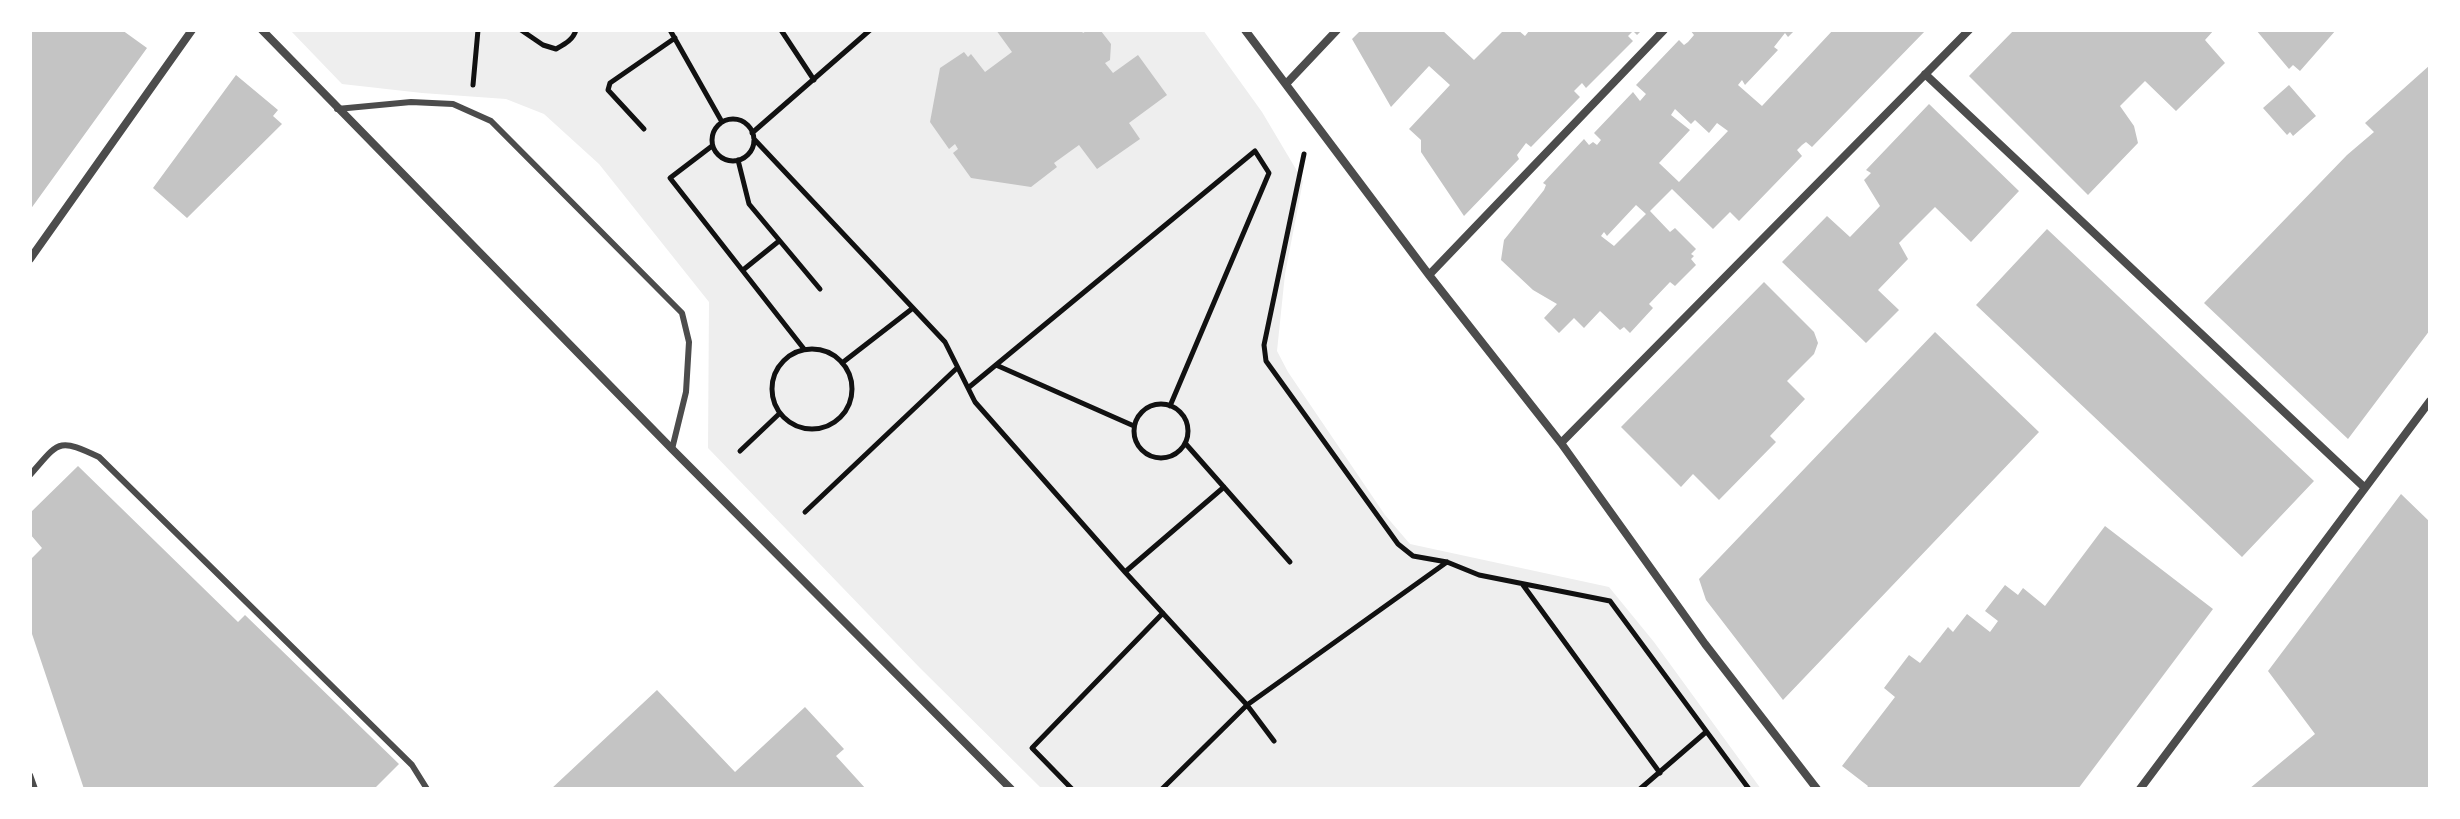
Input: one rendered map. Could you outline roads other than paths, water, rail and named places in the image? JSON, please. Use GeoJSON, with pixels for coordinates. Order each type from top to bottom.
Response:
{"type":"FeatureCollection","features":[{"type":"Feature","properties":{"kind":"street"},"geometry":{"type":"LineString","coordinates":[[30,259],[192,30]]}},
{"type":"Feature","properties":{"kind":"street"},"geometry":{"type":"LineString","coordinates":[[262,30],[672,449],[1011,789]]}},
{"type":"Feature","properties":{"kind":"street"},"geometry":{"type":"LineString","coordinates":[[1245,30],[1429,275],[1561,443],[1705,644],[1817,789]]}},
{"type":"Feature","properties":{"kind":"street"},"geometry":{"type":"LineString","coordinates":[[1286,84],[1337,30]]}},
{"type":"Feature","properties":{"kind":"street"},"geometry":{"type":"LineString","coordinates":[[1429,275],[1664,30]]}},
{"type":"Feature","properties":{"kind":"street"},"geometry":{"type":"LineString","coordinates":[[1561,443],[1969,30]]}},
{"type":"Feature","properties":{"kind":"street"},"geometry":{"type":"LineString","coordinates":[[1925,74],[2365,488]]}},
{"type":"Feature","properties":{"kind":"street"},"geometry":{"type":"LineString","coordinates":[[2140,789],[2430,401]]}},
{"type":"Feature","properties":{"kind":"lane"},"geometry":{"type":"LineString","coordinates":[[337,109],[411,102],[453,104],[491,121],[682,313],[689,342],[686,392],[672,449]]}},
{"type":"Feature","properties":{"kind":"lane"},"geometry":{"type":"LineString","coordinates":[[30,475],[55,447],[71,444],[99,457],[412,765],[427,789]]}},
{"type":"Feature","properties":{"kind":"lane"},"geometry":{"type":"LineString","coordinates":[[30,775],[35,789]]}}]}
